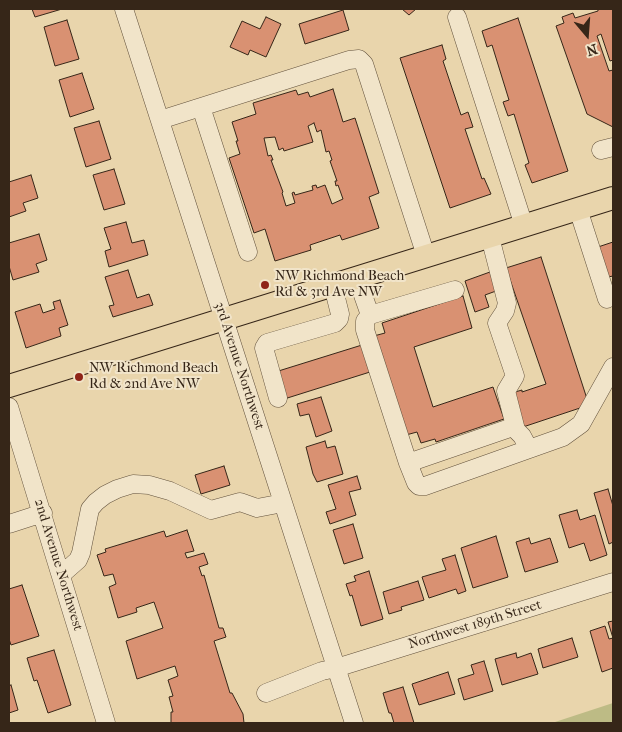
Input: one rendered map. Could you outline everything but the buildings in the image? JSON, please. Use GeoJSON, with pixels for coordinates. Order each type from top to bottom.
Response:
{"type":"FeatureCollection","features":[{"type":"Feature","properties":{"kind":"main road"},"geometry":{"type":"LineString","coordinates":[[9,386],[613,198]]}},
{"type":"Feature","properties":{"kind":"street","name":"3rd Avenue Northwest"},"geometry":{"type":"LineString","coordinates":[[124,9],[354,723]]}},
{"type":"Feature","properties":{"kind":"street"},"geometry":{"type":"LineString","coordinates":[[457,17],[524,226]]}},
{"type":"Feature","properties":{"kind":"street"},"geometry":{"type":"LineString","coordinates":[[160,120],[349,60],[359,59],[364,64],[426,256]]}},
{"type":"Feature","properties":{"kind":"street"},"geometry":{"type":"LineString","coordinates":[[200,107],[248,252]]}},
{"type":"Feature","properties":{"kind":"street"},"geometry":{"type":"LineString","coordinates":[[578,209],[611,304]]}},
{"type":"Feature","properties":{"kind":"street"},"geometry":{"type":"LineString","coordinates":[[490,236],[507,303],[497,323],[514,376],[506,391],[516,430],[522,436],[529,449]]}},
{"type":"Feature","properties":{"kind":"street"},"geometry":{"type":"LineString","coordinates":[[357,278],[370,315]]}},
{"type":"Feature","properties":{"kind":"street"},"geometry":{"type":"LineString","coordinates":[[278,398],[264,348],[267,343],[335,322],[339,319],[340,314],[333,286]]}},
{"type":"Feature","properties":{"kind":"street"},"geometry":{"type":"LineString","coordinates":[[455,290],[370,315],[365,321],[365,330],[408,463],[416,483],[420,486],[425,486],[563,437],[582,424],[613,367]]}},
{"type":"Feature","properties":{"kind":"street","name":"2nd Avenue Northwest"},"geometry":{"type":"LineString","coordinates":[[9,406],[106,723]]}},
{"type":"Feature","properties":{"kind":"street"},"geometry":{"type":"LineString","coordinates":[[408,463],[506,430]]}},
{"type":"Feature","properties":{"kind":"street"},"geometry":{"type":"LineString","coordinates":[[61,575],[78,560],[90,509],[105,495],[132,484],[149,485],[170,491],[210,510],[240,502],[257,508],[283,502]]}},
{"type":"Feature","properties":{"kind":"street"},"geometry":{"type":"LineString","coordinates":[[9,524],[43,513]]}},
{"type":"Feature","properties":{"kind":"street","name":"Northwest 189th Street"},"geometry":{"type":"LineString","coordinates":[[266,693],[322,671],[613,582]]}},
{"type":"Feature","properties":{"kind":"shaded area"},"geometry":{"type":"Polygon","coordinates":[[[613,703],[613,723],[552,723],[613,703]]]}},
{"type":"Feature","properties":{"kind":"place","name":"NW Richmond Beach Rd & 3rd Ave NW"},"geometry":{"type":"Point","coordinates":[265,285]}},
{"type":"Feature","properties":{"kind":"place","name":"NW Richmond Beach Rd & 2nd Ave NW"},"geometry":{"type":"Point","coordinates":[79,377]}}]}
